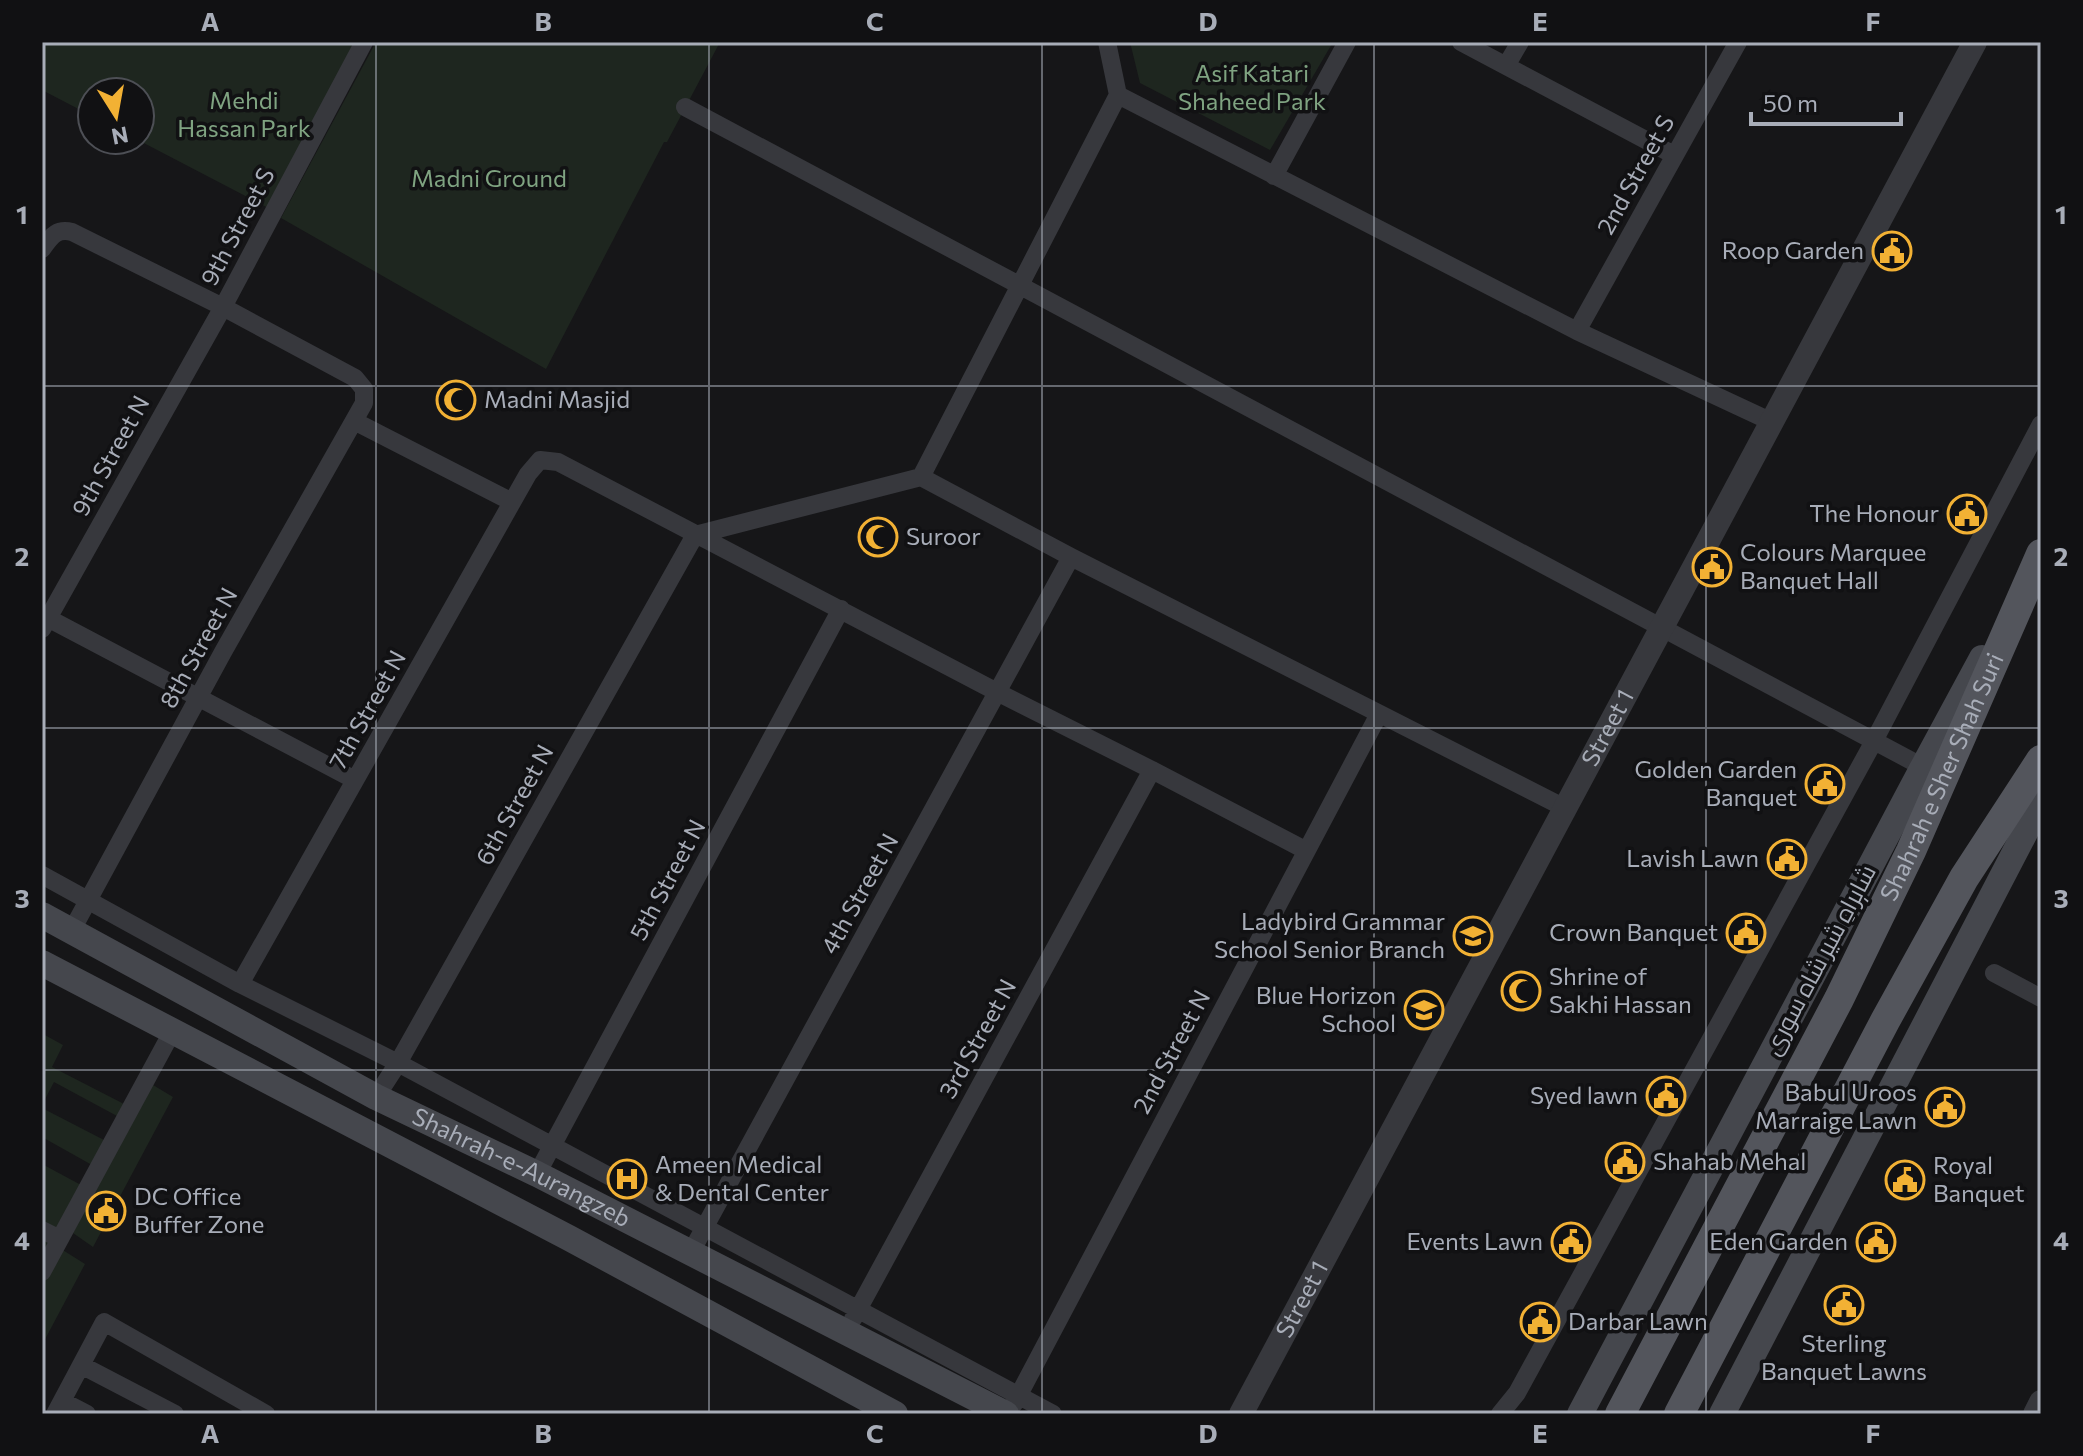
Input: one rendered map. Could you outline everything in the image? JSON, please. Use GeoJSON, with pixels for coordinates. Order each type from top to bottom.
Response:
{"type":"FeatureCollection","features":[{"type":"Feature","properties":{"kind":"main road","name":"شاہراہِ شیر شاہ سوری"},"geometry":{"type":"LineString","coordinates":[[1580,1414],[1923,767],[2041,552]]}},
{"type":"Feature","properties":{"kind":"main road","name":"Shahrah e Sher Shah Suri"},"geometry":{"type":"LineString","coordinates":[[1620,1414],[1839,999],[1911,851],[2041,552]]}},
{"type":"Feature","properties":{"kind":"main road"},"geometry":{"type":"LineString","coordinates":[[1679,1414],[1885,1021],[1964,878],[2041,760]]}},
{"type":"Feature","properties":{"kind":"main road"},"geometry":{"type":"LineString","coordinates":[[1722,1414],[2041,802]]}},
{"type":"Feature","properties":{"kind":"main road","name":"Shahrah-e-Aurangzeb"},"geometry":{"type":"LineString","coordinates":[[42,915],[376,1097],[537,1174],[690,1254],[852,1320],[1011,1408]]}},
{"type":"Feature","properties":{"kind":"main road","name":"Shahrah-e-Aurangzeb"},"geometry":{"type":"LineString","coordinates":[[42,963],[569,1238],[895,1414]]}},
{"type":"Feature","properties":{"kind":"street","name":"9th Street S"},"geometry":{"type":"LineString","coordinates":[[223,307],[364,42]]}},
{"type":"Feature","properties":{"kind":"street"},"geometry":{"type":"LineString","coordinates":[[921,477],[1118,95],[1107,42]]}},
{"type":"Feature","properties":{"kind":"street"},"geometry":{"type":"LineString","coordinates":[[1274,176],[1347,42]]}},
{"type":"Feature","properties":{"kind":"street"},"geometry":{"type":"LineString","coordinates":[[1461,42],[1674,155]]}},
{"type":"Feature","properties":{"kind":"street"},"geometry":{"type":"LineString","coordinates":[[1506,66],[1520,42]]}},
{"type":"Feature","properties":{"kind":"street","name":"2nd Street S"},"geometry":{"type":"LineString","coordinates":[[1577,331],[1738,42]]}},
{"type":"Feature","properties":{"kind":"street","name":"Street 1"},"geometry":{"type":"LineString","coordinates":[[1241,1414],[1975,42]]}},
{"type":"Feature","properties":{"kind":"street"},"geometry":{"type":"LineString","coordinates":[[1118,95],[1577,331],[1772,422]]}},
{"type":"Feature","properties":{"kind":"street"},"geometry":{"type":"LineString","coordinates":[[685,107],[1923,767]]}},
{"type":"Feature","properties":{"kind":"street"},"geometry":{"type":"LineString","coordinates":[[42,249],[54,233],[63,230],[72,232],[223,307]]}},
{"type":"Feature","properties":{"kind":"street","name":"8th Street N"},"geometry":{"type":"LineString","coordinates":[[72,930],[364,403],[364,389],[355,378],[223,307]]}},
{"type":"Feature","properties":{"kind":"street","name":"9th Street N"},"geometry":{"type":"LineString","coordinates":[[44,621],[223,307]]}},
{"type":"Feature","properties":{"kind":"street"},"geometry":{"type":"LineString","coordinates":[[354,421],[512,502]]}},
{"type":"Feature","properties":{"kind":"street"},"geometry":{"type":"LineString","coordinates":[[1500,1414],[1517,1393],[1874,741],[2041,424]]}},
{"type":"Feature","properties":{"kind":"street","name":"7th Street N"},"geometry":{"type":"LineString","coordinates":[[240,984],[528,474],[540,460],[558,462],[695,535]]}},
{"type":"Feature","properties":{"kind":"street"},"geometry":{"type":"LineString","coordinates":[[695,535],[921,477],[1071,557],[1565,808]]}},
{"type":"Feature","properties":{"kind":"street"},"geometry":{"type":"LineString","coordinates":[[695,535],[1305,850]]}},
{"type":"Feature","properties":{"kind":"street","name":"6th Street N"},"geometry":{"type":"LineString","coordinates":[[376,1097],[695,535]]}},
{"type":"Feature","properties":{"kind":"street","name":"4th Street N"},"geometry":{"type":"LineString","coordinates":[[690,1254],[1071,557]]}},
{"type":"Feature","properties":{"kind":"street","name":"5th Street N"},"geometry":{"type":"LineString","coordinates":[[537,1174],[841,609]]}},
{"type":"Feature","properties":{"kind":"street"},"geometry":{"type":"LineString","coordinates":[[44,621],[199,697],[355,780]]}},
{"type":"Feature","properties":{"kind":"street","name":"2nd Street N"},"geometry":{"type":"LineString","coordinates":[[1011,1408],[1379,714]]}},
{"type":"Feature","properties":{"kind":"street","name":"3rd Street N"},"geometry":{"type":"LineString","coordinates":[[852,1320],[1152,770]]}},
{"type":"Feature","properties":{"kind":"street"},"geometry":{"type":"LineString","coordinates":[[42,875],[240,984],[398,1063],[705,1227],[852,1320]]}},
{"type":"Feature","properties":{"kind":"street"},"geometry":{"type":"LineString","coordinates":[[1994,973],[2041,998]]}},
{"type":"Feature","properties":{"kind":"street"},"geometry":{"type":"LineString","coordinates":[[42,1272],[172,1032]]}},
{"type":"Feature","properties":{"kind":"street"},"geometry":{"type":"LineString","coordinates":[[42,1230],[60,1239]]}},
{"type":"Feature","properties":{"kind":"street"},"geometry":{"type":"LineString","coordinates":[[87,1414],[59,1407],[104,1322],[240,1408],[266,1414]]}},
{"type":"Feature","properties":{"kind":"street"},"geometry":{"type":"LineString","coordinates":[[81,1365],[175,1414]]}},
{"type":"Feature","properties":{"kind":"street"},"geometry":{"type":"LineString","coordinates":[[2035,1414],[2041,1402]]}},
{"type":"Feature","properties":{"kind":"street"},"geometry":{"type":"LineString","coordinates":[[1011,1408],[1053,1414]]}},
{"type":"Feature","properties":{"kind":"green space","name":"Mehdi Hassan Park"},"geometry":{"type":"Polygon","coordinates":[[[42,42],[364,42],[274,211],[156,149],[156,76],[76,76],[76,108],[42,90],[42,42]]]}},
{"type":"Feature","properties":{"kind":"green space","name":"Madni Ground"},"geometry":{"type":"Polygon","coordinates":[[[376,42],[720,42],[667,142],[664,142],[546,369],[281,218],[376,42]]]}},
{"type":"Feature","properties":{"kind":"green space","name":"Asif Katari Shaheed Park"},"geometry":{"type":"Polygon","coordinates":[[[1130,42],[1333,42],[1270,150],[1140,83],[1130,42]]]}},
{"type":"Feature","properties":{"kind":"green space"},"geometry":{"type":"Polygon","coordinates":[[[43,1034],[63,1045],[52,1067],[124,1104],[117,1116],[54,1082],[42,1105],[43,1034]]]}},
{"type":"Feature","properties":{"kind":"green space"},"geometry":{"type":"Polygon","coordinates":[[[148,1082],[173,1097],[93,1247],[73,1233],[148,1082]]]}},
{"type":"Feature","properties":{"kind":"green space"},"geometry":{"type":"Polygon","coordinates":[[[42,1108],[104,1140],[92,1165],[42,1137],[42,1108]]]}},
{"type":"Feature","properties":{"kind":"green space"},"geometry":{"type":"Polygon","coordinates":[[[42,1164],[81,1185],[58,1231],[42,1222],[42,1164]]]}},
{"type":"Feature","properties":{"kind":"green space"},"geometry":{"type":"Polygon","coordinates":[[[42,1237],[85,1264],[42,1345],[42,1237]]]}},
{"type":"Feature","properties":{"kind":"place","name":"Roop Garden"},"geometry":{"type":"Point","coordinates":[1892,251]}},
{"type":"Feature","properties":{"kind":"place","name":"Madni Masjid"},"geometry":{"type":"Point","coordinates":[456,400]}},
{"type":"Feature","properties":{"kind":"place","name":"The Honour"},"geometry":{"type":"Point","coordinates":[1967,514]}},
{"type":"Feature","properties":{"kind":"place","name":"Suroor"},"geometry":{"type":"Point","coordinates":[878,537]}},
{"type":"Feature","properties":{"kind":"place","name":"Colours Marquee Banquet Hall"},"geometry":{"type":"Point","coordinates":[1712,567]}},
{"type":"Feature","properties":{"kind":"place","name":"Golden Garden Banquet"},"geometry":{"type":"Point","coordinates":[1825,784]}},
{"type":"Feature","properties":{"kind":"place","name":"Lavish Lawn"},"geometry":{"type":"Point","coordinates":[1787,859]}},
{"type":"Feature","properties":{"kind":"place","name":"Crown Banquet"},"geometry":{"type":"Point","coordinates":[1746,933]}},
{"type":"Feature","properties":{"kind":"place","name":"Ladybird Grammar School Senior Branch"},"geometry":{"type":"Point","coordinates":[1473,936]}},
{"type":"Feature","properties":{"kind":"place","name":"Shrine of Sakhi Hassan"},"geometry":{"type":"Point","coordinates":[1521,991]}},
{"type":"Feature","properties":{"kind":"place","name":"Blue Horizon School"},"geometry":{"type":"Point","coordinates":[1424,1010]}},
{"type":"Feature","properties":{"kind":"place","name":"Syed lawn"},"geometry":{"type":"Point","coordinates":[1666,1096]}},
{"type":"Feature","properties":{"kind":"place","name":"Babul Uroos Marraige Lawn"},"geometry":{"type":"Point","coordinates":[1945,1107]}},
{"type":"Feature","properties":{"kind":"place","name":"Shahab Mehal"},"geometry":{"type":"Point","coordinates":[1625,1162]}},
{"type":"Feature","properties":{"kind":"place","name":"Ameen Medical & Dental Center"},"geometry":{"type":"Point","coordinates":[627,1179]}},
{"type":"Feature","properties":{"kind":"place","name":"Royal Banquet"},"geometry":{"type":"Point","coordinates":[1905,1180]}},
{"type":"Feature","properties":{"kind":"place","name":"DC Office Buffer Zone"},"geometry":{"type":"Point","coordinates":[106,1211]}},
{"type":"Feature","properties":{"kind":"place","name":"Events Lawn"},"geometry":{"type":"Point","coordinates":[1571,1242]}},
{"type":"Feature","properties":{"kind":"place","name":"Eden Garden"},"geometry":{"type":"Point","coordinates":[1876,1242]}},
{"type":"Feature","properties":{"kind":"place","name":"Sterling Banquet Lawns"},"geometry":{"type":"Point","coordinates":[1844,1305]}},
{"type":"Feature","properties":{"kind":"place","name":"Darbar Lawn"},"geometry":{"type":"Point","coordinates":[1540,1322]}}]}
